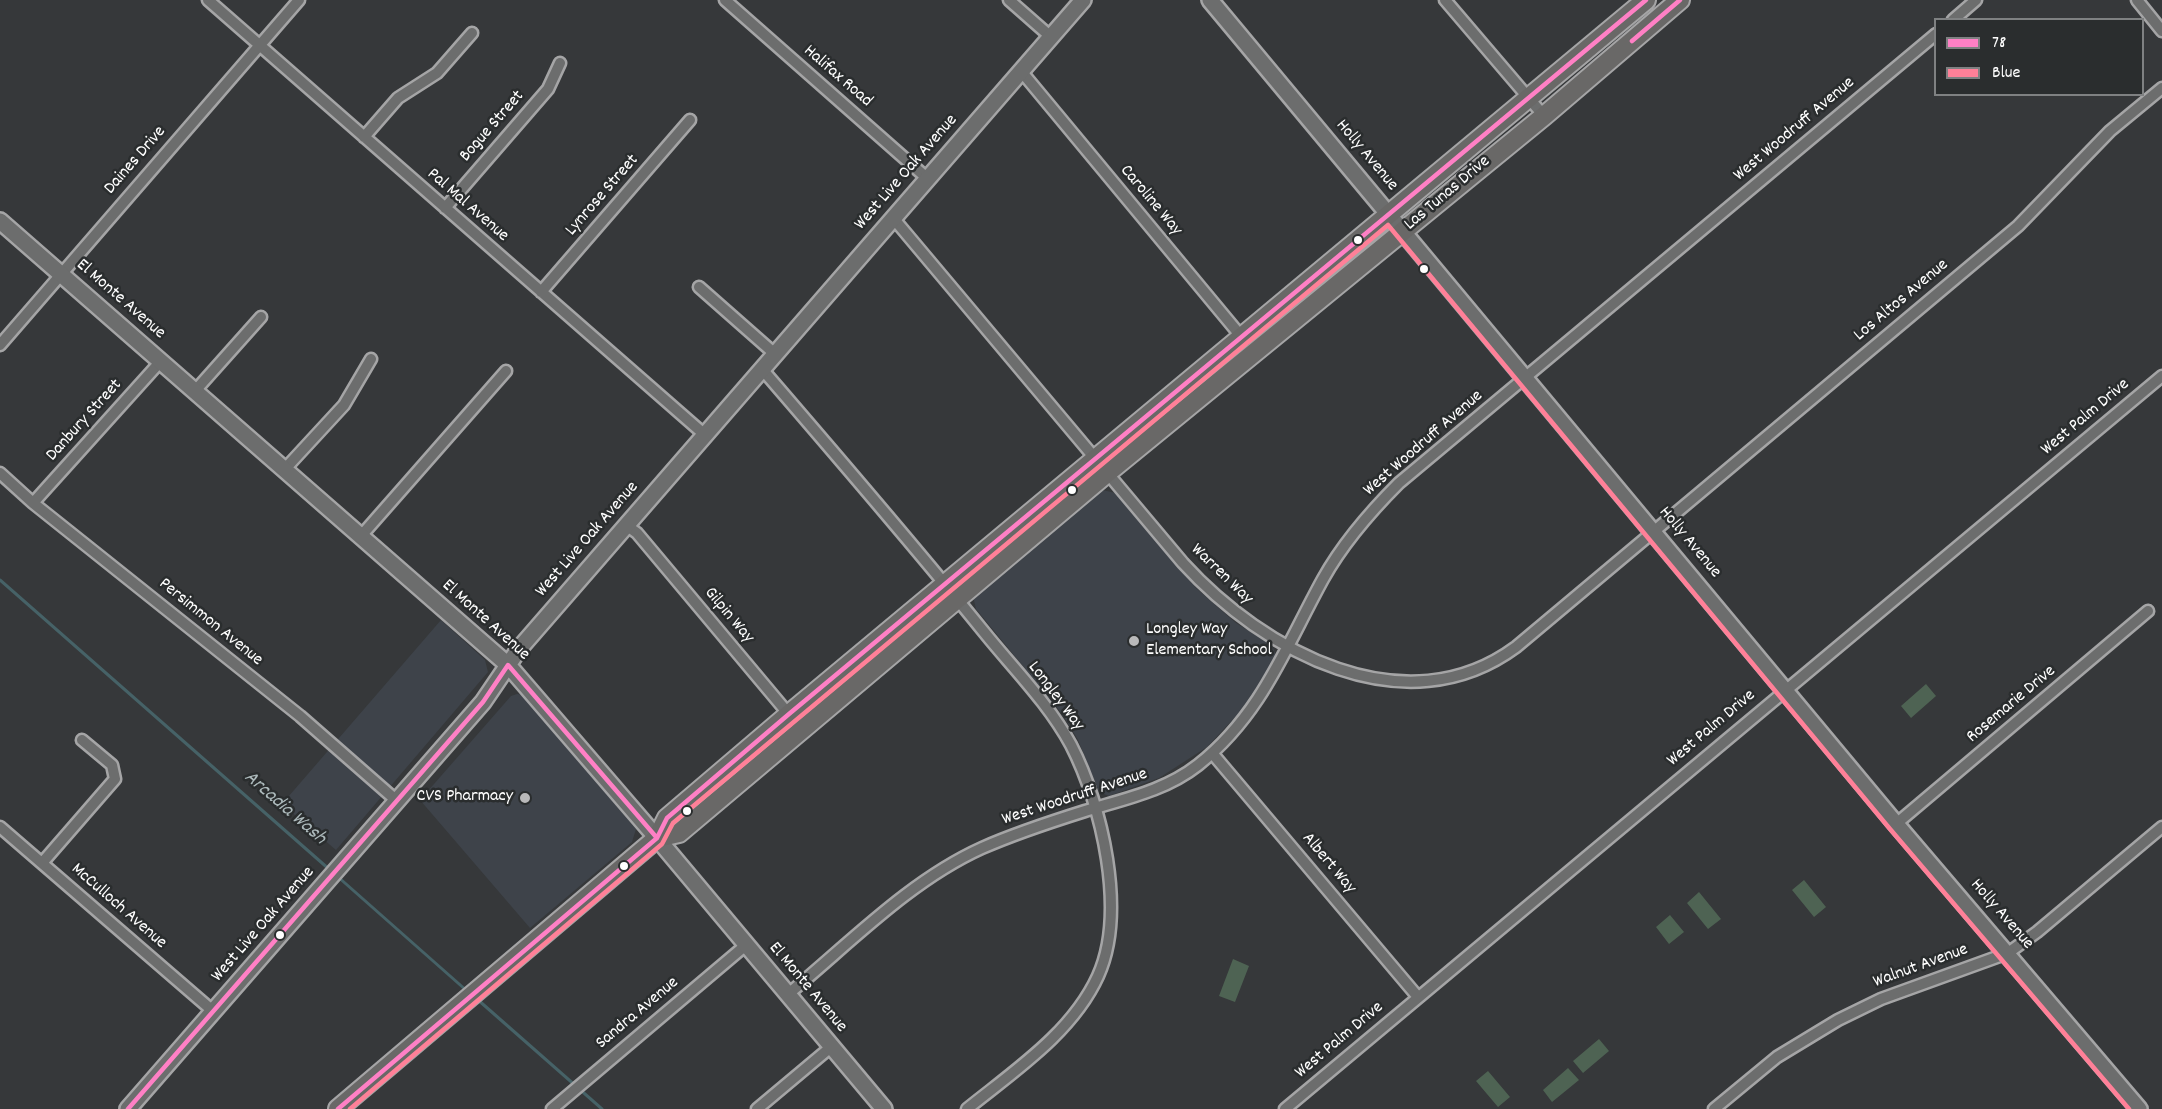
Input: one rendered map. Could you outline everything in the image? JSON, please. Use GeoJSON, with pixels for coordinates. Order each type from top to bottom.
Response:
{"type":"FeatureCollection","features":[{"type":"Feature","properties":{"kind":"main road","name":"Las Tunas Drive"},"geometry":{"type":"LineString","coordinates":[[657,838],[676,835],[802,730],[1095,459],[1647,0]]}},
{"type":"Feature","properties":{"kind":"main road","name":"Las Tunas Drive"},"geometry":{"type":"LineString","coordinates":[[338,1109],[657,838],[667,818],[789,714],[1107,473],[1254,351],[1404,232],[1680,0]]}},
{"type":"Feature","properties":{"kind":"street","name":"Pal Mal Avenue"},"geometry":{"type":"LineString","coordinates":[[208,0],[705,435]]}},
{"type":"Feature","properties":{"kind":"street","name":"Daines Drive"},"geometry":{"type":"LineString","coordinates":[[0,345],[62,275],[118,206],[299,0]]}},
{"type":"Feature","properties":{"kind":"street","name":"Halifax Road"},"geometry":{"type":"LineString","coordinates":[[724,0],[928,179]]}},
{"type":"Feature","properties":{"kind":"street"},"geometry":{"type":"LineString","coordinates":[[1009,0],[1052,37]]}},
{"type":"Feature","properties":{"kind":"street","name":"West Live Oak Avenue"},"geometry":{"type":"LineString","coordinates":[[128,1109],[483,702],[519,649],[1083,0]]}},
{"type":"Feature","properties":{"kind":"street","name":"Holly Avenue"},"geometry":{"type":"LineString","coordinates":[[1210,0],[1896,824],[2139,1109]]}},
{"type":"Feature","properties":{"kind":"street"},"geometry":{"type":"LineString","coordinates":[[1445,0],[1544,116]]}},
{"type":"Feature","properties":{"kind":"street"},"geometry":{"type":"LineString","coordinates":[[1955,18],[1976,0]]}},
{"type":"Feature","properties":{"kind":"street"},"geometry":{"type":"LineString","coordinates":[[2137,0],[2162,31]]}},
{"type":"Feature","properties":{"kind":"street"},"geometry":{"type":"LineString","coordinates":[[364,137],[398,98],[437,74],[472,33]]}},
{"type":"Feature","properties":{"kind":"street","name":"West Woodruff Avenue"},"geometry":{"type":"LineString","coordinates":[[787,995],[936,873],[1014,834],[1162,786],[1196,767],[1246,719],[1289,646],[1323,578],[1342,549],[1375,507],[1425,459],[1526,378],[1934,35]]}},
{"type":"Feature","properties":{"kind":"street","name":"Bogue Street"},"geometry":{"type":"LineString","coordinates":[[445,208],[548,89],[561,63]]}},
{"type":"Feature","properties":{"kind":"street","name":"Caroline Way"},"geometry":{"type":"LineString","coordinates":[[1021,71],[1254,351]]}},
{"type":"Feature","properties":{"kind":"street","name":"Los Altos Avenue"},"geometry":{"type":"LineString","coordinates":[[1653,530],[2018,226],[2110,131],[2162,88]]}},
{"type":"Feature","properties":{"kind":"street","name":"Lynrose Street"},"geometry":{"type":"LineString","coordinates":[[541,292],[690,120]]}},
{"type":"Feature","properties":{"kind":"street","name":"Warren Way"},"geometry":{"type":"LineString","coordinates":[[894,219],[1183,563],[1221,602],[1257,629],[1289,646],[1360,677],[1418,683],[1453,677],[1499,659],[1653,530]]}},
{"type":"Feature","properties":{"kind":"street","name":"El Monte Avenue"},"geometry":{"type":"LineString","coordinates":[[0,221],[508,665],[657,838],[884,1109]]}},
{"type":"Feature","properties":{"kind":"street"},"geometry":{"type":"LineString","coordinates":[[699,287],[775,354]]}},
{"type":"Feature","properties":{"kind":"street"},"geometry":{"type":"LineString","coordinates":[[195,391],[261,317]]}},
{"type":"Feature","properties":{"kind":"street"},"geometry":{"type":"LineString","coordinates":[[284,470],[344,405],[371,358]]}},
{"type":"Feature","properties":{"kind":"street","name":"Danbury Street"},"geometry":{"type":"LineString","coordinates":[[33,503],[161,361]]}},
{"type":"Feature","properties":{"kind":"street","name":"Longley Way"},"geometry":{"type":"LineString","coordinates":[[762,369],[951,592],[1054,720],[1071,746],[1096,808],[1110,889],[1111,922],[1106,950],[1098,975],[1083,1003],[1067,1023],[1035,1053],[967,1109]]}},
{"type":"Feature","properties":{"kind":"street"},"geometry":{"type":"LineString","coordinates":[[361,536],[506,372]]}},
{"type":"Feature","properties":{"kind":"street","name":"West Palm Drive"},"geometry":{"type":"LineString","coordinates":[[1285,1109],[2162,376]]}},
{"type":"Feature","properties":{"kind":"street","name":"Persimmon Avenue"},"geometry":{"type":"LineString","coordinates":[[0,473],[33,503],[300,716],[397,801]]}},
{"type":"Feature","properties":{"kind":"street","name":"Gilpin Way"},"geometry":{"type":"LineString","coordinates":[[626,525],[637,533],[802,730]]}},
{"type":"Feature","properties":{"kind":"street","name":"Rosemarie Drive"},"geometry":{"type":"LineString","coordinates":[[1896,824],[2148,611]]}},
{"type":"Feature","properties":{"kind":"street"},"geometry":{"type":"LineString","coordinates":[[42,863],[115,779],[112,765],[82,740]]}},
{"type":"Feature","properties":{"kind":"street","name":"Albert Way"},"geometry":{"type":"LineString","coordinates":[[1212,753],[1418,997]]}},
{"type":"Feature","properties":{"kind":"street","name":"McCulloch Avenue"},"geometry":{"type":"LineString","coordinates":[[0,827],[214,1012]]}},
{"type":"Feature","properties":{"kind":"street","name":"Walnut Avenue"},"geometry":{"type":"LineString","coordinates":[[1714,1109],[1777,1057],[1838,1020],[1881,999],[2008,953],[2037,932],[2162,827]]}},
{"type":"Feature","properties":{"kind":"street","name":"Sandra Avenue"},"geometry":{"type":"LineString","coordinates":[[552,1109],[746,945]]}},
{"type":"Feature","properties":{"kind":"street"},"geometry":{"type":"LineString","coordinates":[[757,1109],[831,1047]]}},
{"type":"Feature","properties":{"kind":"shaded area","name":"Longley Way Elementary School"},"geometry":{"type":"Polygon","coordinates":[[[1102,490],[1116,493],[1196,588],[1236,623],[1272,645],[1276,656],[1253,698],[1207,747],[1159,778],[1109,796],[1099,792],[1078,740],[1063,715],[976,609],[973,596],[1102,490]]]}},
{"type":"Feature","properties":{"kind":"shaded area"},"geometry":{"type":"Polygon","coordinates":[[[441,620],[485,660],[488,672],[336,850],[282,804],[441,620]]]}},
{"type":"Feature","properties":{"kind":"shaded area"},"geometry":{"type":"Polygon","coordinates":[[[524,695],[636,829],[632,842],[530,928],[420,800],[511,696],[524,695]]]}},
{"type":"Feature","properties":{"kind":"green space"},"geometry":{"type":"Polygon","coordinates":[[[1926,684],[1936,696],[1911,718],[1901,706],[1926,684]]]}},
{"type":"Feature","properties":{"kind":"green space"},"geometry":{"type":"Polygon","coordinates":[[[1804,880],[1826,907],[1814,917],[1792,890],[1804,880]]]}},
{"type":"Feature","properties":{"kind":"green space"},"geometry":{"type":"Polygon","coordinates":[[[1699,892],[1721,919],[1708,929],[1687,903],[1699,892]]]}},
{"type":"Feature","properties":{"kind":"green space"},"geometry":{"type":"Polygon","coordinates":[[[1670,915],[1684,932],[1669,944],[1656,927],[1670,915]]]}},
{"type":"Feature","properties":{"kind":"green space"},"geometry":{"type":"Polygon","coordinates":[[[1233,959],[1249,966],[1235,1002],[1219,996],[1233,959]]]}},
{"type":"Feature","properties":{"kind":"green space"},"geometry":{"type":"Polygon","coordinates":[[[1599,1039],[1609,1051],[1583,1073],[1573,1061],[1599,1039]]]}},
{"type":"Feature","properties":{"kind":"green space"},"geometry":{"type":"Polygon","coordinates":[[[1568,1068],[1579,1080],[1552,1102],[1543,1090],[1568,1068]]]}},
{"type":"Feature","properties":{"kind":"green space"},"geometry":{"type":"Polygon","coordinates":[[[1488,1071],[1510,1097],[1498,1107],[1476,1081],[1488,1071]]]}},
{"type":"Feature","properties":{"kind":"waterway","name":"Arcadia Wash"},"geometry":{"type":"LineString","coordinates":[[0,580],[330,870]]}},
{"type":"Feature","properties":{"kind":"waterway","name":"Arcadia Wash"},"geometry":{"type":"LineString","coordinates":[[337,876],[467,991]]}},
{"type":"Feature","properties":{"kind":"waterway","name":"Arcadia Wash"},"geometry":{"type":"LineString","coordinates":[[477,999],[602,1109]]}},
{"type":"Feature","properties":{"kind":"transit line","name":"78"},"geometry":{"type":"LineString","coordinates":[[338,1109],[657,838],[667,818],[789,714],[1646,0]]}},
{"type":"Feature","properties":{"kind":"transit line","name":"78"},"geometry":{"type":"LineString","coordinates":[[1632,41],[1680,0]]}},
{"type":"Feature","properties":{"kind":"transit line","name":"Blue"},"geometry":{"type":"LineString","coordinates":[[350,1109],[662,844],[673,823],[1388,225],[1890,829],[2129,1109]]}},
{"type":"Feature","properties":{"kind":"transit line","name":"78"},"geometry":{"type":"LineString","coordinates":[[128,1109],[483,702],[508,665],[657,838]]}},
{"type":"Feature","properties":{"kind":"place","name":"Longley Way Elementary School"},"geometry":{"type":"Point","coordinates":[1134,641]}},
{"type":"Feature","properties":{"kind":"place","name":"CVS Pharmacy"},"geometry":{"type":"Point","coordinates":[525,798]}}]}
